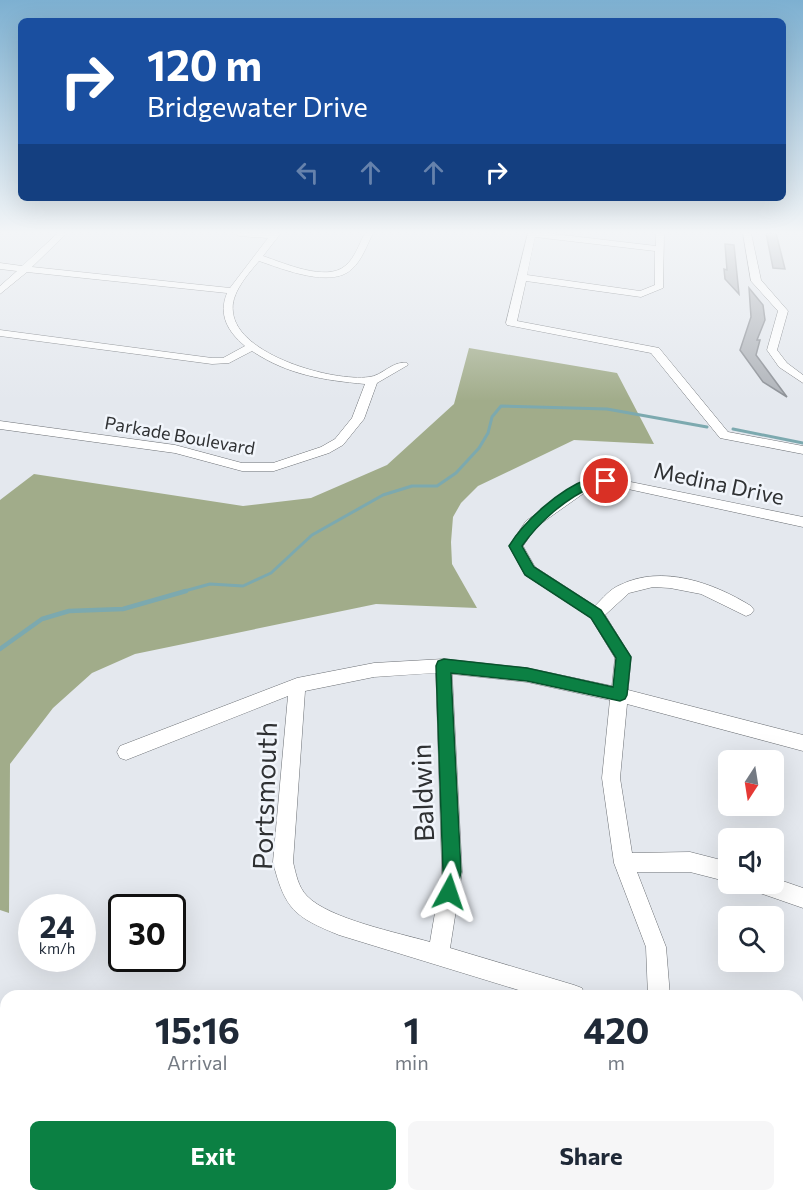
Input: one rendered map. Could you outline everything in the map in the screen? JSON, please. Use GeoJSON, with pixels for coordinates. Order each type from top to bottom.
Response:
{"type":"FeatureCollection","features":[{"type":"Feature","properties":{"kind":"street"},"geometry":{"type":"LineString","coordinates":[[216,289],[234,291],[227,309],[231,326],[252,347],[302,372],[372,381],[403,365]]}},
{"type":"Feature","properties":{"kind":"street"},"geometry":{"type":"LineString","coordinates":[[518,289],[511,323],[655,350],[724,435],[803,450]]}},
{"type":"Feature","properties":{"kind":"street"},"geometry":{"type":"LineString","coordinates":[[606,289],[641,294],[653,289]]}},
{"type":"Feature","properties":{"kind":"street"},"geometry":{"type":"LineString","coordinates":[[763,289],[783,311],[772,350],[783,365],[803,380]]}},
{"type":"Feature","properties":{"kind":"street"},"geometry":{"type":"LineString","coordinates":[[0,333],[212,361],[225,361],[252,347]]}},
{"type":"Feature","properties":{"kind":"street","name":"Parkade Boulevard"},"geometry":{"type":"LineString","coordinates":[[0,425],[183,450],[242,467],[274,466],[325,450],[339,442],[358,419],[372,381]]}},
{"type":"Feature","properties":{"kind":"street","name":"Medina Drive"},"geometry":{"type":"LineString","coordinates":[[596,614],[530,571],[516,546],[531,524],[591,482],[606,481],[803,522]]}},
{"type":"Feature","properties":{"kind":"street"},"geometry":{"type":"LineString","coordinates":[[659,990],[656,947],[624,863],[611,778],[623,657],[596,614],[624,588],[657,580],[687,585],[729,598],[746,610]]}},
{"type":"Feature","properties":{"kind":"street"},"geometry":{"type":"LineString","coordinates":[[126,752],[297,685],[374,669],[444,666],[527,675],[620,695],[803,743]]}},
{"type":"Feature","properties":{"kind":"street","name":"Baldwin"},"geometry":{"type":"LineString","coordinates":[[439,954],[452,872],[444,666]]}},
{"type":"Feature","properties":{"kind":"street","name":"Portsmouth"},"geometry":{"type":"LineString","coordinates":[[297,685],[283,862],[288,886],[299,904],[312,914],[555,990]]}},
{"type":"Feature","properties":{"kind":"street"},"geometry":{"type":"LineString","coordinates":[[624,863],[675,859],[718,868]]}},
{"type":"Feature","properties":{"kind":"street"},"geometry":{"type":"LineString","coordinates":[[784,892],[803,898]]}},
{"type":"Feature","properties":{"kind":"green space"},"geometry":{"type":"Polygon","coordinates":[[[469,348],[617,373],[654,444],[574,440],[478,486],[461,503],[453,517],[451,542],[452,564],[477,608],[376,604],[135,654],[92,673],[53,708],[10,764],[9,913],[0,910],[0,500],[34,474],[243,506],[311,498],[387,465],[454,404],[469,348]]]}},
{"type":"Feature","properties":{"kind":"building"},"geometry":{"type":"Polygon","coordinates":[[[749,289],[763,305],[765,320],[757,340],[760,340],[756,355],[787,397],[763,382],[740,350],[751,317],[749,289]]]}},
{"type":"Feature","properties":{"kind":"waterway"},"geometry":{"type":"LineString","coordinates":[[181,592],[210,584],[243,586],[271,573],[312,535],[383,495],[412,486],[437,486],[456,473],[479,448],[488,433],[492,417],[501,406],[607,409],[707,427]]}},
{"type":"Feature","properties":{"kind":"waterway"},"geometry":{"type":"LineString","coordinates":[[733,429],[803,443]]}},
{"type":"Feature","properties":{"kind":"waterway"},"geometry":{"type":"LineString","coordinates":[[0,649],[42,619],[69,611],[123,609],[186,591]]}},
{"type":"Feature","properties":{"kind":"route"},"geometry":{"type":"LineString","coordinates":[[449,892],[452,872],[444,666],[527,675],[620,695],[623,657],[596,614],[530,571],[516,546],[531,524],[564,499],[591,482],[606,481]]}}]}
